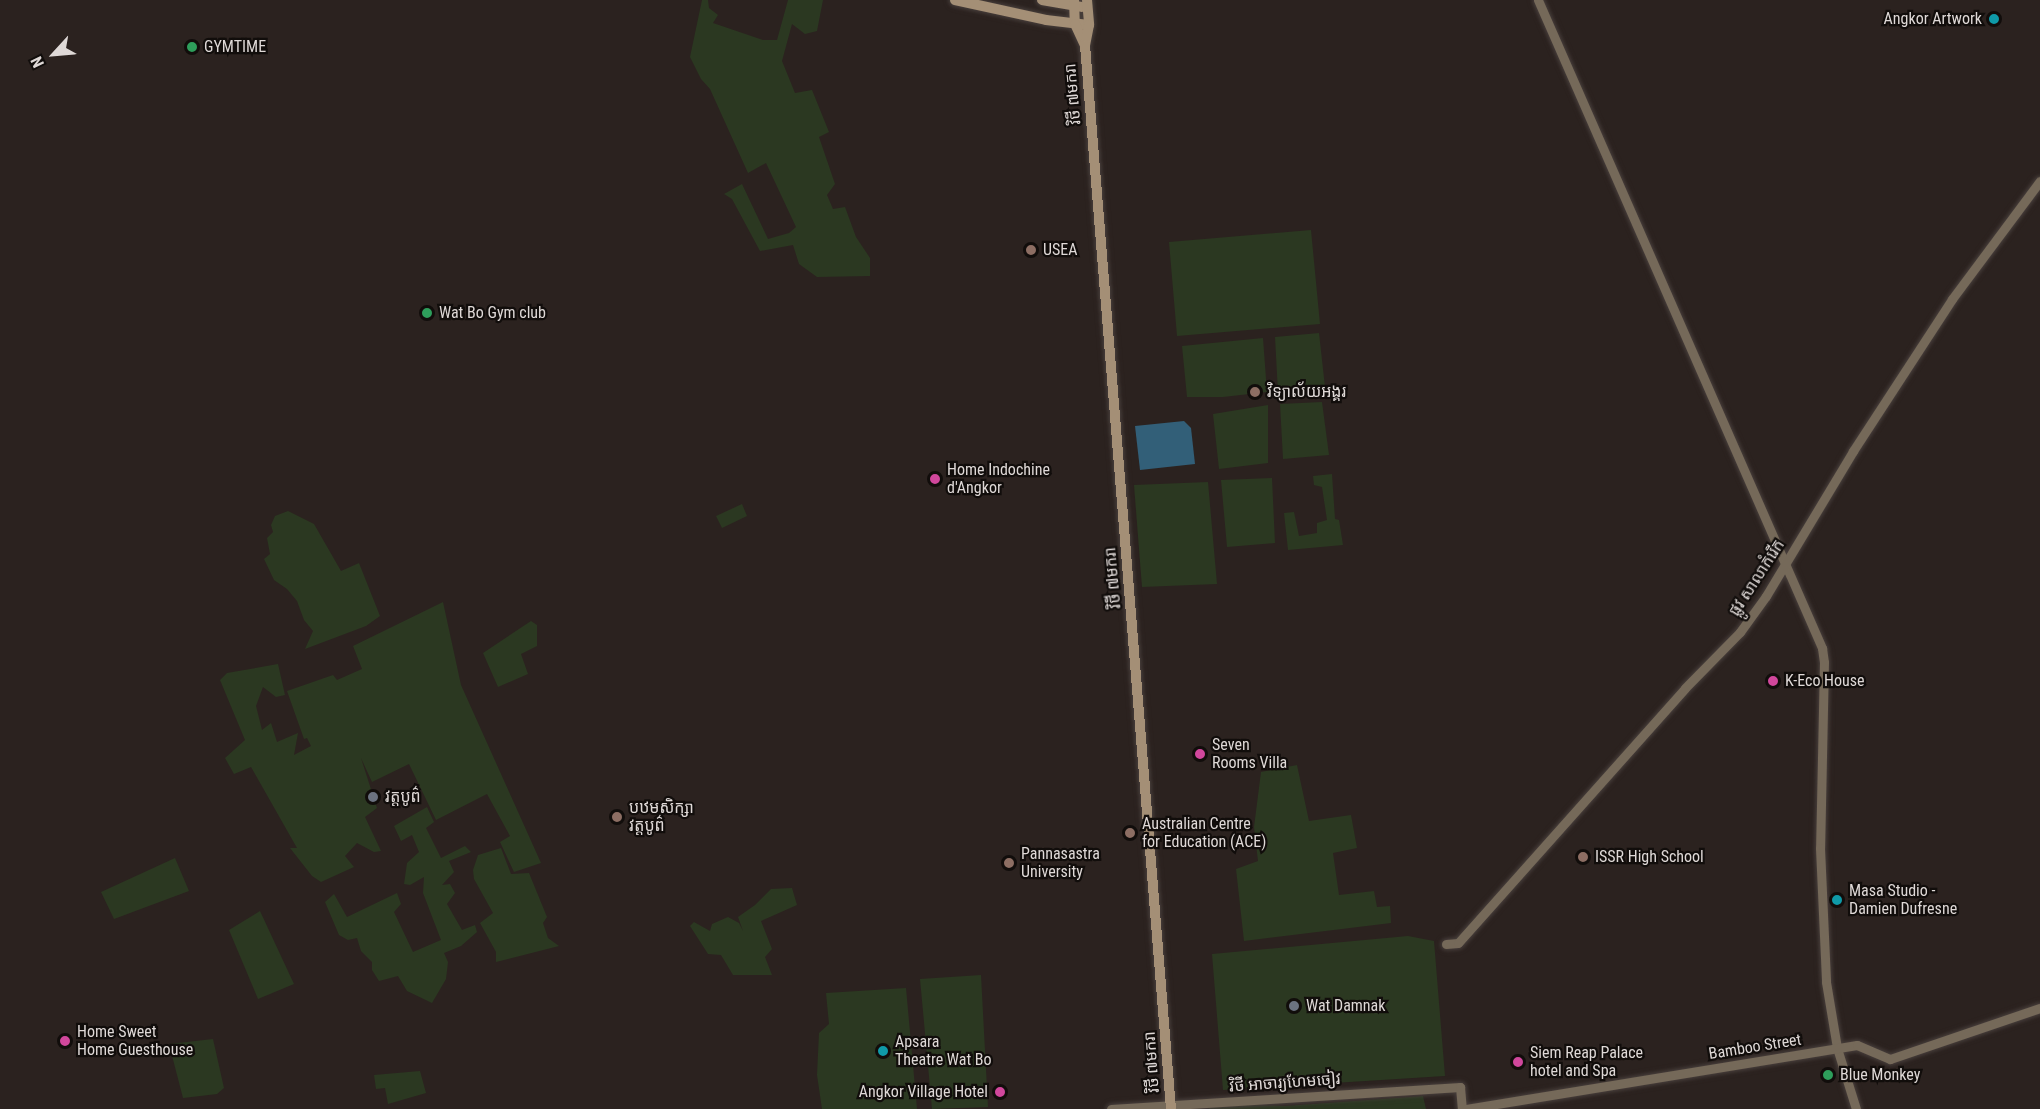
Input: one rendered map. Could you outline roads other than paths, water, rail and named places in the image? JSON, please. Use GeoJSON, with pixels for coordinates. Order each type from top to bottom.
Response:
{"type":"FeatureCollection","features":[{"type":"Feature","properties":{"kind":"main road"},"geometry":{"type":"LineString","coordinates":[[955,0],[1089,25]]}},
{"type":"Feature","properties":{"kind":"main road"},"geometry":{"type":"LineString","coordinates":[[1042,0],[1087,3],[1089,25],[1084,45]]}},
{"type":"Feature","properties":{"kind":"main road"},"geometry":{"type":"LineString","coordinates":[[1074,3],[1075,24],[1084,45]]}},
{"type":"Feature","properties":{"kind":"main road","name":"វិថី ៧មករា"},"geometry":{"type":"LineString","coordinates":[[1084,45],[1171,1107]]}},
{"type":"Feature","properties":{"kind":"street"},"geometry":{"type":"LineString","coordinates":[[1538,0],[1640,228],[1784,566],[1814,625],[1824,662],[1820,821],[1822,931],[1826,982],[1837,1048],[1856,1109]]}},
{"type":"Feature","properties":{"kind":"street","name":"ផ្លូវ សាលាកំរើក"},"geometry":{"type":"LineString","coordinates":[[1446,944],[1458,943],[1685,688],[1740,632],[1784,566],[1853,451],[1952,299],[2040,181]]}},
{"type":"Feature","properties":{"kind":"street","name":"Bamboo Street"},"geometry":{"type":"LineString","coordinates":[[1464,1109],[1837,1048],[1860,1046],[1890,1059],[2040,1008]]}},
{"type":"Feature","properties":{"kind":"street","name":"វិថី អាចារ្យហែមចៀវ"},"geometry":{"type":"LineString","coordinates":[[1111,1109],[1460,1087],[1464,1109]]}},
{"type":"Feature","properties":{"kind":"water"},"geometry":{"type":"Polygon","coordinates":[[[1184,421],[1191,428],[1195,464],[1140,470],[1135,426],[1184,421]]]}},
{"type":"Feature","properties":{"kind":"place","name":"Angkor Artwork"},"geometry":{"type":"Point","coordinates":[1994,19]}},
{"type":"Feature","properties":{"kind":"place","name":"GYMTIME"},"geometry":{"type":"Point","coordinates":[192,47]}},
{"type":"Feature","properties":{"kind":"place","name":"USEA"},"geometry":{"type":"Point","coordinates":[1031,250]}},
{"type":"Feature","properties":{"kind":"place","name":"Wat Bo Gym club"},"geometry":{"type":"Point","coordinates":[427,313]}},
{"type":"Feature","properties":{"kind":"place","name":"វិទ្យាល័យអង្គរ"},"geometry":{"type":"Point","coordinates":[1255,392]}},
{"type":"Feature","properties":{"kind":"place","name":"Home Indochine d'Angkor"},"geometry":{"type":"Point","coordinates":[935,479]}},
{"type":"Feature","properties":{"kind":"place","name":"K-Eco House"},"geometry":{"type":"Point","coordinates":[1773,681]}},
{"type":"Feature","properties":{"kind":"place","name":"Seven Rooms Villa"},"geometry":{"type":"Point","coordinates":[1200,754]}},
{"type":"Feature","properties":{"kind":"place","name":"វត្តបូព៌"},"geometry":{"type":"Point","coordinates":[373,797]}},
{"type":"Feature","properties":{"kind":"place","name":"បឋមសិក្សា វត្តបូព៌"},"geometry":{"type":"Point","coordinates":[617,817]}},
{"type":"Feature","properties":{"kind":"place","name":"Australian Centre for Education (ACE)"},"geometry":{"type":"Point","coordinates":[1130,833]}},
{"type":"Feature","properties":{"kind":"place","name":"ISSR High School"},"geometry":{"type":"Point","coordinates":[1583,857]}},
{"type":"Feature","properties":{"kind":"place","name":"Pannasastra University"},"geometry":{"type":"Point","coordinates":[1009,863]}},
{"type":"Feature","properties":{"kind":"place","name":"Masa Studio - Damien Dufresne"},"geometry":{"type":"Point","coordinates":[1837,900]}},
{"type":"Feature","properties":{"kind":"place","name":"Wat Damnak"},"geometry":{"type":"Point","coordinates":[1294,1006]}},
{"type":"Feature","properties":{"kind":"place","name":"Home Sweet Home Guesthouse"},"geometry":{"type":"Point","coordinates":[65,1041]}},
{"type":"Feature","properties":{"kind":"place","name":"Apsara Theatre Wat Bo"},"geometry":{"type":"Point","coordinates":[883,1051]}},
{"type":"Feature","properties":{"kind":"place","name":"Siem Reap Palace hotel and Spa"},"geometry":{"type":"Point","coordinates":[1518,1062]}},
{"type":"Feature","properties":{"kind":"place","name":"Blue Monkey"},"geometry":{"type":"Point","coordinates":[1828,1075]}},
{"type":"Feature","properties":{"kind":"place","name":"Angkor Village Hotel"},"geometry":{"type":"Point","coordinates":[1000,1092]}}]}
